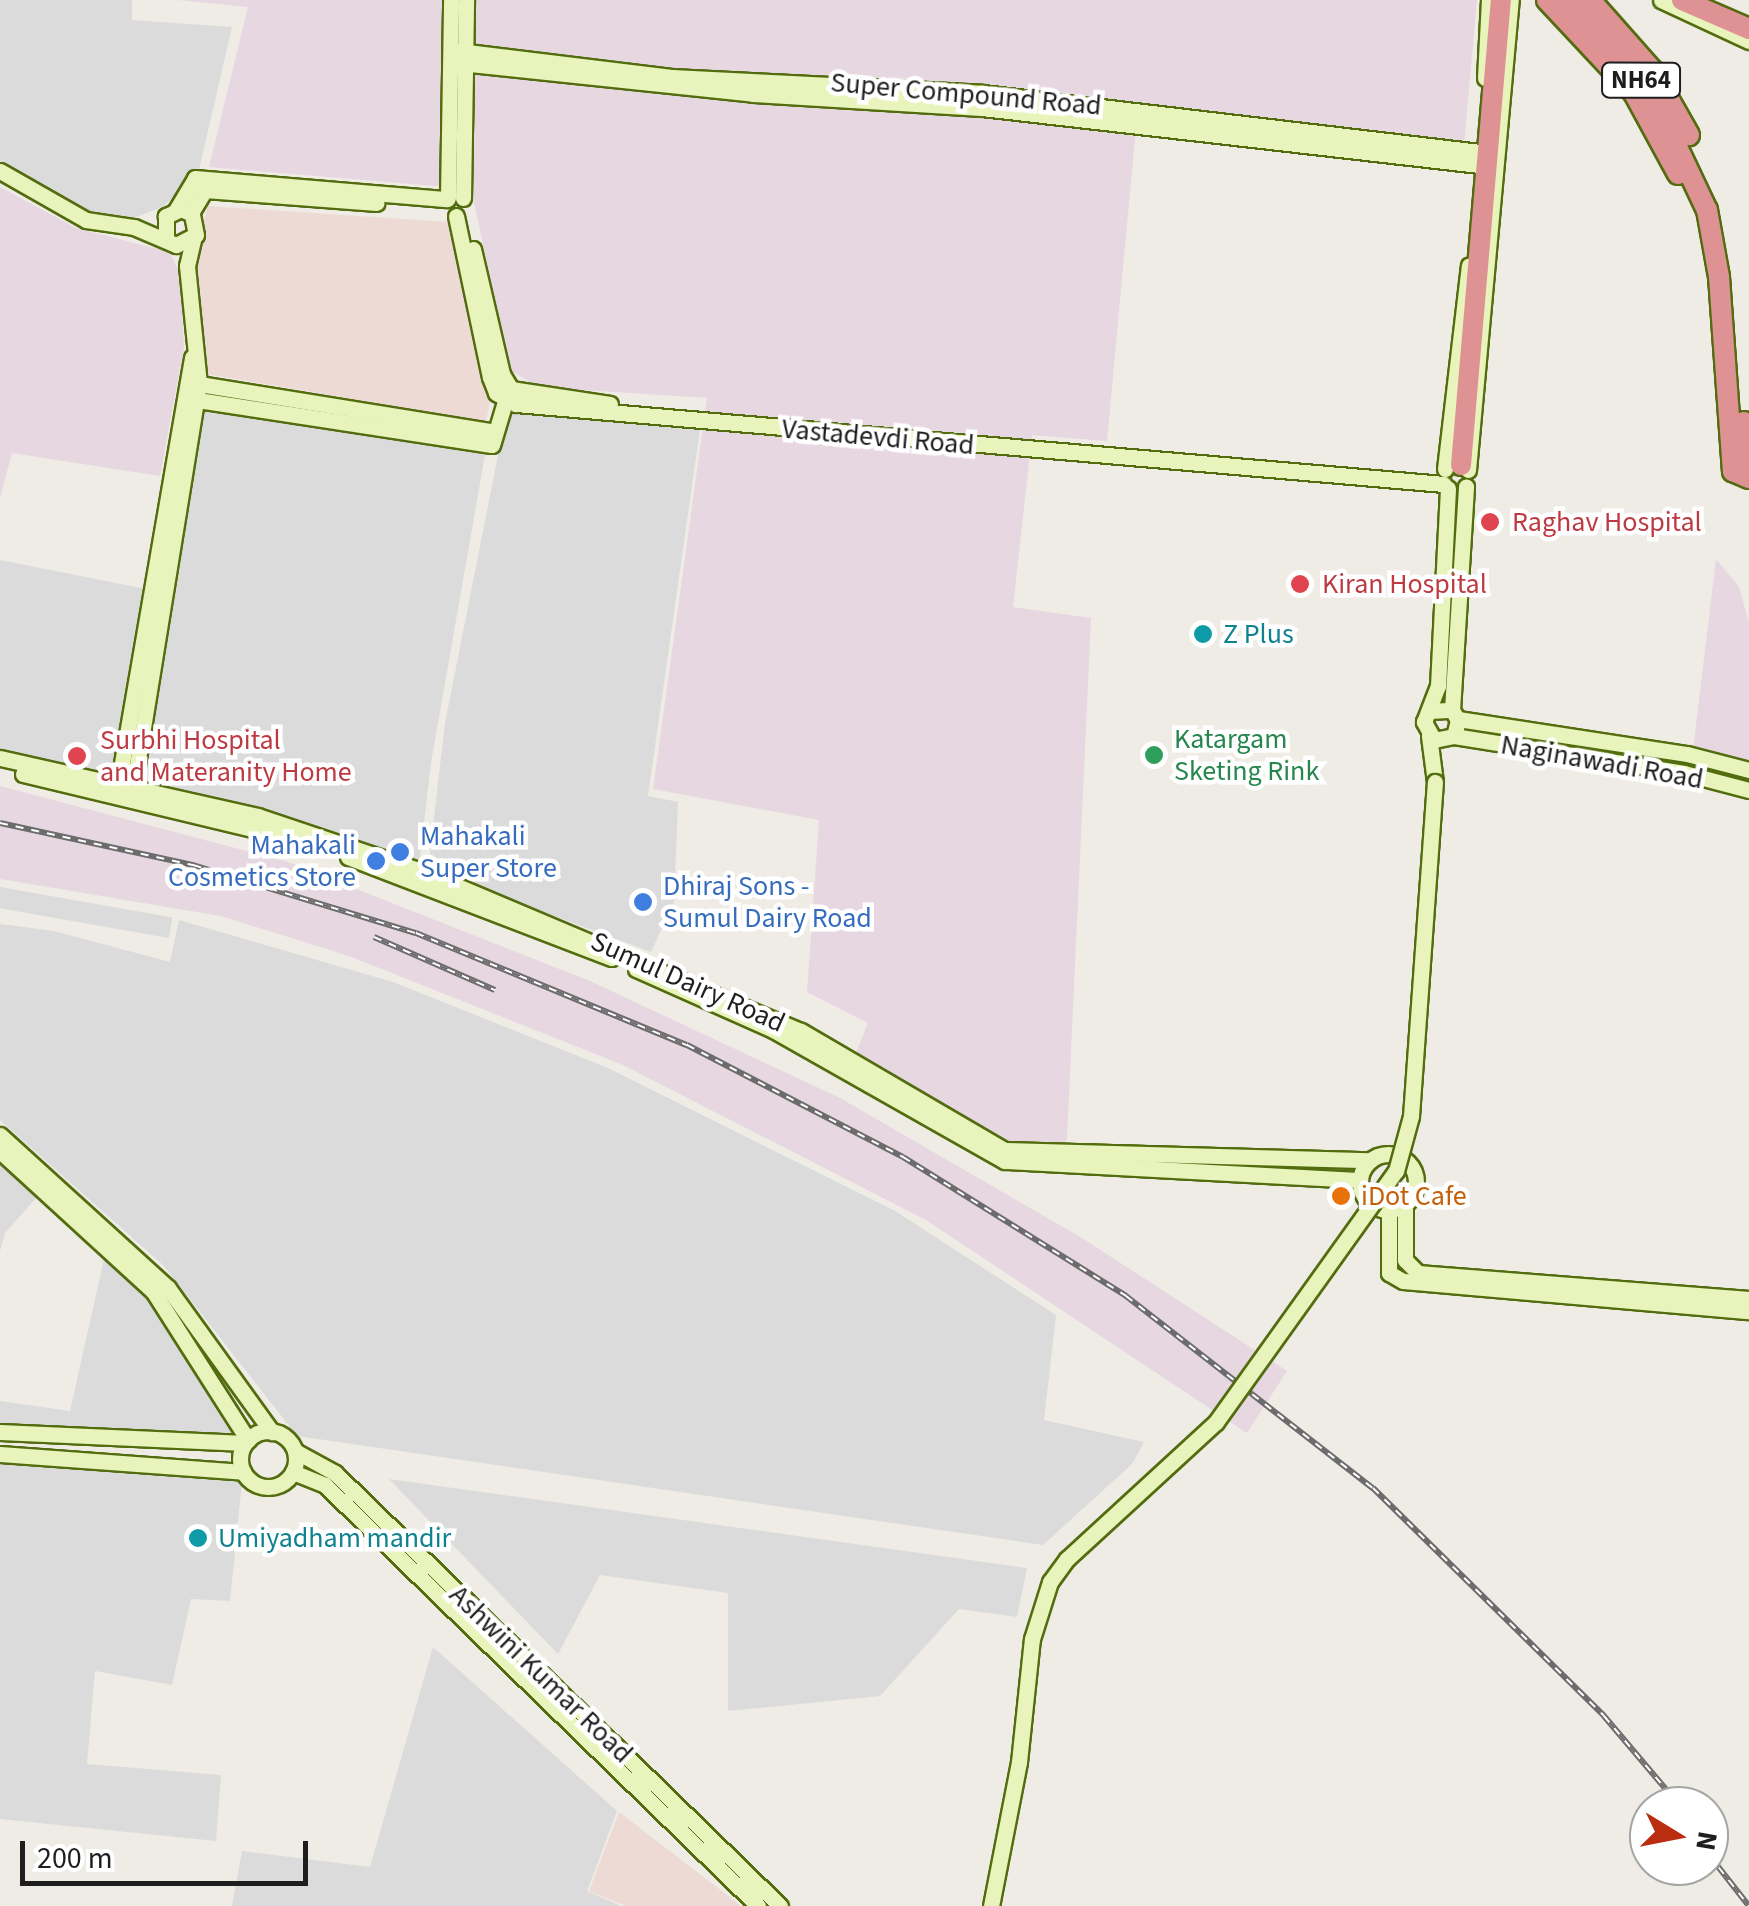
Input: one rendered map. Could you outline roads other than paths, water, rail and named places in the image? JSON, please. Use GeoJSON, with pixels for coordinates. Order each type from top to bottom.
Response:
{"type":"FeatureCollection","features":[{"type":"Feature","properties":{"kind":"highway"},"geometry":{"type":"LineString","coordinates":[[1455,473],[1501,0]]}},
{"type":"Feature","properties":{"kind":"highway"},"geometry":{"type":"LineString","coordinates":[[1547,0],[1623,80],[1679,176],[1699,179],[1672,100],[1590,0]]}},
{"type":"Feature","properties":{"kind":"highway","name":"NH64"},"geometry":{"type":"LineString","coordinates":[[1569,0],[1635,71],[1699,179]]}},
{"type":"Feature","properties":{"kind":"highway","name":"NH64"},"geometry":{"type":"LineString","coordinates":[[1580,0],[1660,90],[1699,179],[1719,277],[1745,473]]}},
{"type":"Feature","properties":{"kind":"highway"},"geometry":{"type":"LineString","coordinates":[[1682,0],[1749,29]]}},
{"type":"Feature","properties":{"kind":"street"},"geometry":{"type":"LineString","coordinates":[[452,0],[459,56]]}},
{"type":"Feature","properties":{"kind":"street"},"geometry":{"type":"LineString","coordinates":[[190,391],[493,438],[508,394],[490,377],[454,205],[459,56],[466,0]]}},
{"type":"Feature","properties":{"kind":"street"},"geometry":{"type":"LineString","coordinates":[[991,1906],[1019,1762],[1032,1638],[1050,1582],[1066,1558],[1216,1422],[1396,1171],[1411,1116],[1435,782],[1424,722],[1438,686],[1489,0]]}},
{"type":"Feature","properties":{"kind":"street"},"geometry":{"type":"LineString","coordinates":[[1435,782],[1453,726],[1455,473],[1511,0]]}},
{"type":"Feature","properties":{"kind":"street"},"geometry":{"type":"LineString","coordinates":[[1661,0],[1749,41]]}},
{"type":"Feature","properties":{"kind":"street"},"geometry":{"type":"LineString","coordinates":[[1705,0],[1749,18]]}},
{"type":"Feature","properties":{"kind":"street","name":"Super Compound Road"},"geometry":{"type":"LineString","coordinates":[[459,56],[734,92],[982,108],[1480,159]]}},
{"type":"Feature","properties":{"kind":"street"},"geometry":{"type":"LineString","coordinates":[[0,172],[86,220],[134,227],[178,241]]}},
{"type":"Feature","properties":{"kind":"street"},"geometry":{"type":"LineString","coordinates":[[134,227],[177,214],[205,190],[454,205]]}},
{"type":"Feature","properties":{"kind":"street"},"geometry":{"type":"LineString","coordinates":[[177,214],[198,224],[178,241]]}},
{"type":"Feature","properties":{"kind":"street"},"geometry":{"type":"LineString","coordinates":[[125,792],[190,391],[193,353],[187,266],[178,241],[177,214]]}},
{"type":"Feature","properties":{"kind":"street","name":"Vastadevdi Road"},"geometry":{"type":"LineString","coordinates":[[508,394],[1455,473]]}},
{"type":"Feature","properties":{"kind":"street"},"geometry":{"type":"LineString","coordinates":[[1430,712],[1453,726]]}},
{"type":"Feature","properties":{"kind":"street"},"geometry":{"type":"LineString","coordinates":[[1429,736],[1453,726]]}},
{"type":"Feature","properties":{"kind":"street","name":"Naginawadi Road"},"geometry":{"type":"LineString","coordinates":[[1453,726],[1687,754],[1749,770]]}},
{"type":"Feature","properties":{"kind":"street","name":"Naginawadi Road"},"geometry":{"type":"LineString","coordinates":[[1453,726],[1749,790]]}},
{"type":"Feature","properties":{"kind":"street","name":"Sumul Dairy Road"},"geometry":{"type":"LineString","coordinates":[[0,758],[125,792],[258,816],[554,924],[801,1031],[1005,1150],[1370,1160]]}},
{"type":"Feature","properties":{"kind":"street"},"geometry":{"type":"LineString","coordinates":[[0,769],[125,792],[306,842],[589,950],[774,1030],[1005,1161],[1359,1180]]}},
{"type":"Feature","properties":{"kind":"street"},"geometry":{"type":"LineString","coordinates":[[0,1135],[168,1288],[272,1432],[295,1452],[293,1472],[272,1487],[255,1484],[243,1472],[0,1454]]}},
{"type":"Feature","properties":{"kind":"street"},"geometry":{"type":"LineString","coordinates":[[0,1151],[153,1291],[247,1441],[243,1472]]}},
{"type":"Feature","properties":{"kind":"street"},"geometry":{"type":"LineString","coordinates":[[1359,1180],[1370,1160],[1392,1153],[1412,1166],[1416,1184],[1397,1207],[1389,1273],[1403,1281],[1749,1311]]}},
{"type":"Feature","properties":{"kind":"street"},"geometry":{"type":"LineString","coordinates":[[1359,1180],[1368,1202],[1397,1207]]}},
{"type":"Feature","properties":{"kind":"street"},"geometry":{"type":"LineString","coordinates":[[1397,1207],[1405,1260],[1418,1273],[1749,1299]]}},
{"type":"Feature","properties":{"kind":"street"},"geometry":{"type":"LineString","coordinates":[[0,1432],[247,1441],[272,1432]]}},
{"type":"Feature","properties":{"kind":"street","name":"Ashwini Kumar Road"},"geometry":{"type":"LineString","coordinates":[[295,1452],[335,1473],[780,1906]]}},
{"type":"Feature","properties":{"kind":"street","name":"Ashwini Kumar Road"},"geometry":{"type":"LineString","coordinates":[[293,1472],[325,1486],[758,1906]]}},
{"type":"Feature","properties":{"kind":"railway"},"geometry":{"type":"LineString","coordinates":[[0,823],[193,865],[416,933],[687,1045],[903,1157],[1126,1296],[1373,1488],[1604,1716],[1663,1786]]}},
{"type":"Feature","properties":{"kind":"railway"},"geometry":{"type":"LineString","coordinates":[[374,937],[495,990]]}},
{"type":"Feature","properties":{"kind":"railway"},"geometry":{"type":"LineString","coordinates":[[1729,1880],[1749,1906]]}},
{"type":"Feature","properties":{"kind":"place","name":"Raghav Hospital"},"geometry":{"type":"Point","coordinates":[1490,522]}},
{"type":"Feature","properties":{"kind":"place","name":"Kiran Hospital"},"geometry":{"type":"Point","coordinates":[1300,584]}},
{"type":"Feature","properties":{"kind":"place","name":"Z Plus"},"geometry":{"type":"Point","coordinates":[1203,634]}},
{"type":"Feature","properties":{"kind":"place","name":"Katargam Sketing Rink"},"geometry":{"type":"Point","coordinates":[1154,755]}},
{"type":"Feature","properties":{"kind":"place","name":"Surbhi Hospital and Materanity Home"},"geometry":{"type":"Point","coordinates":[77,756]}},
{"type":"Feature","properties":{"kind":"place","name":"Mahakali Super Store"},"geometry":{"type":"Point","coordinates":[400,852]}},
{"type":"Feature","properties":{"kind":"place","name":"Mahakali Cosmetics Store"},"geometry":{"type":"Point","coordinates":[376,861]}},
{"type":"Feature","properties":{"kind":"place","name":"Dhiraj Sons - Sumul Dairy Road"},"geometry":{"type":"Point","coordinates":[643,902]}},
{"type":"Feature","properties":{"kind":"place","name":"iDot Cafe"},"geometry":{"type":"Point","coordinates":[1341,1196]}},
{"type":"Feature","properties":{"kind":"place","name":"Umiyadham mandir"},"geometry":{"type":"Point","coordinates":[198,1538]}}]}
